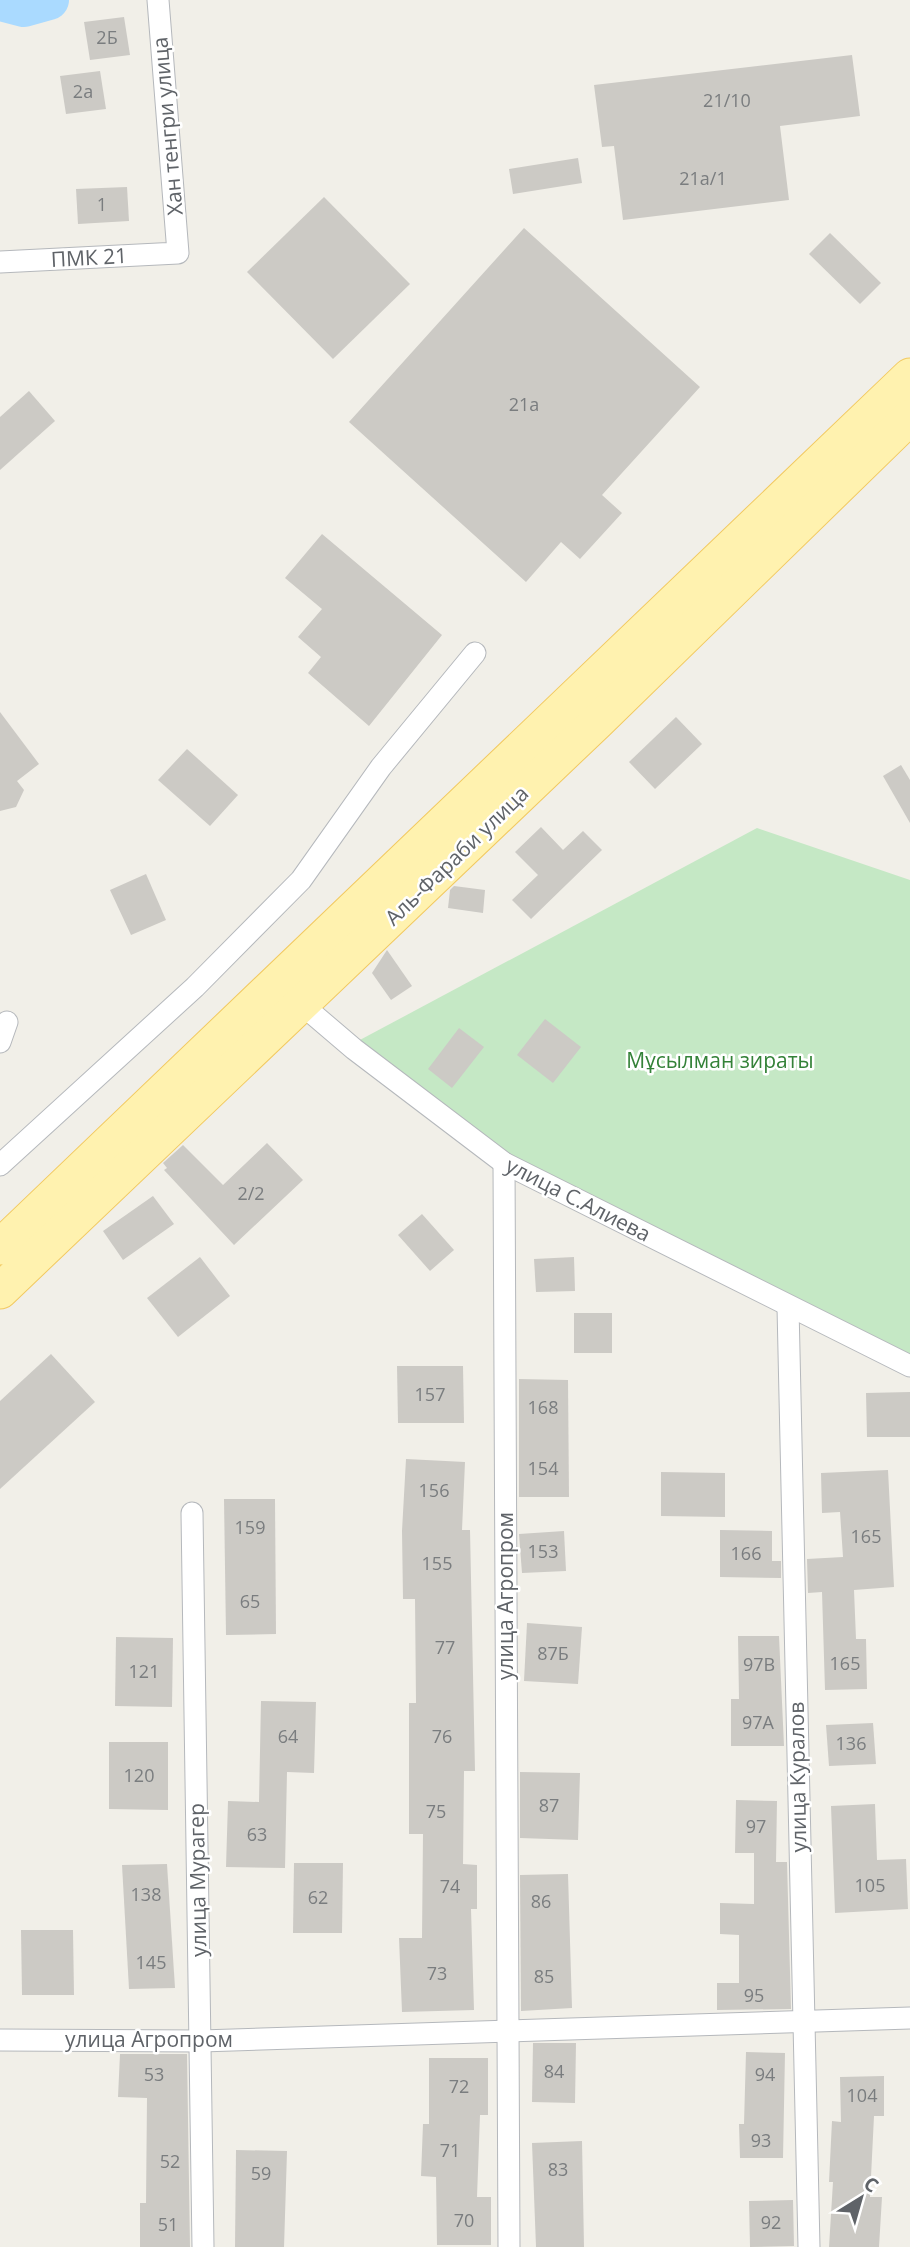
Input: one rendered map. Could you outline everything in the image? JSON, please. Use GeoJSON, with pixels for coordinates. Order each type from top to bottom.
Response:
{"type":"FeatureCollection","features":[{"type":"Feature","properties":{"kind":"main road","name":"Аль-Фараби улица"},"geometry":{"type":"LineString","coordinates":[[0,1291],[290,994],[910,376]]}},
{"type":"Feature","properties":{"kind":"main road","name":"Аль-Фараби улица"},"geometry":{"type":"LineString","coordinates":[[0,1247],[290,994],[910,417]]}},
{"type":"Feature","properties":{"kind":"street","name":"Хан тенгри улица"},"geometry":{"type":"LineString","coordinates":[[158,0],[178,253]]}},
{"type":"Feature","properties":{"kind":"street","name":"ПМК 21"},"geometry":{"type":"LineString","coordinates":[[0,262],[178,253]]}},
{"type":"Feature","properties":{"kind":"street"},"geometry":{"type":"LineString","coordinates":[[0,1165],[195,987],[301,880],[381,768],[475,653]]}},
{"type":"Feature","properties":{"kind":"street","name":"улица С.Алиева"},"geometry":{"type":"LineString","coordinates":[[290,994],[504,1163],[910,1366]]}},
{"type":"Feature","properties":{"kind":"street","name":"улица Агропром"},"geometry":{"type":"LineString","coordinates":[[504,1163],[509,2247]]}},
{"type":"Feature","properties":{"kind":"street","name":"улица Куралов"},"geometry":{"type":"LineString","coordinates":[[788,1307],[809,2247]]}},
{"type":"Feature","properties":{"kind":"street","name":"улица Мурагер"},"geometry":{"type":"LineString","coordinates":[[192,1513],[203,2247]]}},
{"type":"Feature","properties":{"kind":"street","name":"улица Агропром"},"geometry":{"type":"LineString","coordinates":[[0,2040],[201,2041],[910,2018]]}},
{"type":"Feature","properties":{"kind":"green space","name":"Мұсылман зираты"},"geometry":{"type":"Polygon","coordinates":[[[757,828],[910,880],[910,1366],[504,1163],[343,1049],[757,828]]]}},
{"type":"Feature","properties":{"kind":"building"},"geometry":{"type":"Polygon","coordinates":[[[124,17],[130,55],[90,60],[84,22],[124,17]]]}},
{"type":"Feature","properties":{"kind":"building"},"geometry":{"type":"Polygon","coordinates":[[[852,55],[860,116],[780,126],[789,200],[623,220],[614,146],[602,147],[594,85],[852,55]]]}},
{"type":"Feature","properties":{"kind":"building"},"geometry":{"type":"Polygon","coordinates":[[[100,71],[106,109],[66,114],[60,76],[100,71]]]}},
{"type":"Feature","properties":{"kind":"building"},"geometry":{"type":"Polygon","coordinates":[[[578,158],[582,183],[513,194],[509,169],[578,158]]]}},
{"type":"Feature","properties":{"kind":"building"},"geometry":{"type":"Polygon","coordinates":[[[127,187],[129,221],[78,224],[76,189],[127,187]]]}},
{"type":"Feature","properties":{"kind":"building"},"geometry":{"type":"Polygon","coordinates":[[[324,197],[410,284],[333,359],[247,272],[324,197]]]}},
{"type":"Feature","properties":{"kind":"building"},"geometry":{"type":"Polygon","coordinates":[[[524,228],[700,387],[602,495],[622,513],[580,559],[561,542],[526,582],[349,422],[524,228]]]}},
{"type":"Feature","properties":{"kind":"building"},"geometry":{"type":"Polygon","coordinates":[[[830,233],[881,283],[860,304],[809,254],[830,233]]]}},
{"type":"Feature","properties":{"kind":"building"},"geometry":{"type":"Polygon","coordinates":[[[29,391],[55,421],[0,470],[0,417],[29,391]]]}},
{"type":"Feature","properties":{"kind":"building"},"geometry":{"type":"Polygon","coordinates":[[[322,534],[442,635],[369,726],[308,673],[321,657],[298,637],[322,609],[285,578],[322,534]]]}},
{"type":"Feature","properties":{"kind":"building"},"geometry":{"type":"Polygon","coordinates":[[[0,712],[39,764],[17,781],[24,790],[16,807],[0,811],[0,712]]]}},
{"type":"Feature","properties":{"kind":"building"},"geometry":{"type":"Polygon","coordinates":[[[676,717],[702,744],[655,789],[629,762],[676,717]]]}},
{"type":"Feature","properties":{"kind":"building"},"geometry":{"type":"Polygon","coordinates":[[[187,749],[238,795],[210,826],[158,780],[187,749]]]}},
{"type":"Feature","properties":{"kind":"building"},"geometry":{"type":"Polygon","coordinates":[[[901,765],[910,780],[910,823],[883,776],[901,765]]]}},
{"type":"Feature","properties":{"kind":"building"},"geometry":{"type":"Polygon","coordinates":[[[541,827],[563,850],[583,831],[602,850],[531,919],[512,900],[538,875],[515,852],[541,827]]]}},
{"type":"Feature","properties":{"kind":"building"},"geometry":{"type":"Polygon","coordinates":[[[146,874],[166,920],[131,935],[110,890],[146,874]]]}},
{"type":"Feature","properties":{"kind":"building"},"geometry":{"type":"Polygon","coordinates":[[[454,886],[485,890],[483,913],[448,908],[450,890],[454,886]]]}},
{"type":"Feature","properties":{"kind":"building"},"geometry":{"type":"Polygon","coordinates":[[[387,950],[412,986],[391,1000],[372,973],[387,950]]]}},
{"type":"Feature","properties":{"kind":"building"},"geometry":{"type":"Polygon","coordinates":[[[545,1019],[581,1047],[553,1083],[517,1055],[545,1019]]]}},
{"type":"Feature","properties":{"kind":"building"},"geometry":{"type":"Polygon","coordinates":[[[459,1028],[484,1047],[452,1088],[428,1069],[459,1028]]]}},
{"type":"Feature","properties":{"kind":"building"},"geometry":{"type":"Polygon","coordinates":[[[267,1143],[303,1180],[234,1245],[164,1170],[167,1168],[163,1163],[183,1145],[223,1185],[267,1143]]]}},
{"type":"Feature","properties":{"kind":"building"},"geometry":{"type":"Polygon","coordinates":[[[153,1196],[174,1224],[123,1260],[103,1231],[153,1196]]]}},
{"type":"Feature","properties":{"kind":"building"},"geometry":{"type":"Polygon","coordinates":[[[422,1214],[454,1250],[430,1271],[398,1235],[422,1214]]]}},
{"type":"Feature","properties":{"kind":"building"},"geometry":{"type":"Polygon","coordinates":[[[200,1257],[230,1296],[178,1337],[147,1298],[200,1257]]]}},
{"type":"Feature","properties":{"kind":"building"},"geometry":{"type":"Polygon","coordinates":[[[574,1257],[575,1291],[536,1292],[534,1259],[574,1257]]]}},
{"type":"Feature","properties":{"kind":"building"},"geometry":{"type":"Polygon","coordinates":[[[574,1313],[612,1313],[612,1353],[574,1353],[574,1313]]]}},
{"type":"Feature","properties":{"kind":"building"},"geometry":{"type":"Polygon","coordinates":[[[51,1354],[95,1402],[0,1489],[0,1401],[51,1354]]]}},
{"type":"Feature","properties":{"kind":"building"},"geometry":{"type":"Polygon","coordinates":[[[397,1366],[463,1366],[464,1423],[398,1423],[397,1366]]]}},
{"type":"Feature","properties":{"kind":"building"},"geometry":{"type":"Polygon","coordinates":[[[519,1379],[568,1380],[569,1497],[519,1497],[519,1379]]]}},
{"type":"Feature","properties":{"kind":"building"},"geometry":{"type":"Polygon","coordinates":[[[910,1392],[910,1437],[867,1437],[866,1393],[910,1392]]]}},
{"type":"Feature","properties":{"kind":"building"},"geometry":{"type":"Polygon","coordinates":[[[406,1459],[465,1462],[462,1530],[470,1530],[475,1771],[464,1771],[463,1864],[477,1865],[477,1909],[471,1909],[474,2010],[402,2012],[399,1938],[422,1938],[423,1834],[409,1834],[409,1703],[416,1703],[415,1599],[403,1599],[402,1531],[406,1459]]]}},
{"type":"Feature","properties":{"kind":"building"},"geometry":{"type":"Polygon","coordinates":[[[888,1470],[894,1587],[854,1590],[856,1639],[866,1639],[867,1689],[825,1690],[822,1592],[808,1593],[807,1559],[843,1557],[840,1512],[822,1513],[821,1473],[888,1470]]]}},
{"type":"Feature","properties":{"kind":"building"},"geometry":{"type":"Polygon","coordinates":[[[661,1472],[725,1473],[725,1517],[661,1516],[661,1472]]]}},
{"type":"Feature","properties":{"kind":"building"},"geometry":{"type":"Polygon","coordinates":[[[224,1499],[275,1499],[276,1634],[226,1635],[224,1499]]]}},
{"type":"Feature","properties":{"kind":"building"},"geometry":{"type":"Polygon","coordinates":[[[720,1530],[772,1531],[772,1561],[781,1561],[781,1578],[720,1577],[720,1530]]]}},
{"type":"Feature","properties":{"kind":"building"},"geometry":{"type":"Polygon","coordinates":[[[564,1531],[566,1571],[522,1573],[519,1534],[564,1531]]]}},
{"type":"Feature","properties":{"kind":"building"},"geometry":{"type":"Polygon","coordinates":[[[527,1623],[582,1627],[578,1684],[524,1681],[527,1623]]]}},
{"type":"Feature","properties":{"kind":"building"},"geometry":{"type":"Polygon","coordinates":[[[738,1636],[779,1636],[784,1746],[731,1746],[731,1699],[739,1699],[738,1636]]]}},
{"type":"Feature","properties":{"kind":"building"},"geometry":{"type":"Polygon","coordinates":[[[116,1637],[173,1638],[172,1707],[115,1706],[116,1637]]]}},
{"type":"Feature","properties":{"kind":"building"},"geometry":{"type":"Polygon","coordinates":[[[261,1701],[316,1702],[314,1773],[287,1772],[285,1868],[226,1867],[228,1801],[259,1802],[261,1701]]]}},
{"type":"Feature","properties":{"kind":"building"},"geometry":{"type":"Polygon","coordinates":[[[873,1723],[876,1764],[829,1766],[826,1725],[873,1723]]]}},
{"type":"Feature","properties":{"kind":"building"},"geometry":{"type":"Polygon","coordinates":[[[109,1742],[168,1742],[168,1810],[109,1809],[109,1742]]]}},
{"type":"Feature","properties":{"kind":"building"},"geometry":{"type":"Polygon","coordinates":[[[520,1772],[580,1773],[578,1840],[520,1838],[520,1772]]]}},
{"type":"Feature","properties":{"kind":"building"},"geometry":{"type":"Polygon","coordinates":[[[736,1800],[777,1801],[776,1862],[787,1862],[791,2009],[717,2010],[717,1983],[739,1983],[739,1935],[720,1934],[720,1903],[754,1904],[754,1853],[735,1853],[736,1800]]]}},
{"type":"Feature","properties":{"kind":"building"},"geometry":{"type":"Polygon","coordinates":[[[875,1804],[877,1860],[906,1859],[908,1909],[835,1913],[831,1806],[875,1804]]]}},
{"type":"Feature","properties":{"kind":"building"},"geometry":{"type":"Polygon","coordinates":[[[294,1863],[343,1863],[342,1933],[293,1933],[294,1863]]]}},
{"type":"Feature","properties":{"kind":"building"},"geometry":{"type":"Polygon","coordinates":[[[167,1864],[175,1988],[129,1989],[122,1865],[167,1864]]]}},
{"type":"Feature","properties":{"kind":"building"},"geometry":{"type":"Polygon","coordinates":[[[568,1874],[572,2008],[521,2011],[520,1875],[568,1874]]]}},
{"type":"Feature","properties":{"kind":"building"},"geometry":{"type":"Polygon","coordinates":[[[21,1930],[73,1930],[74,1995],[22,1995],[21,1930]]]}},
{"type":"Feature","properties":{"kind":"building"},"geometry":{"type":"Polygon","coordinates":[[[533,2043],[576,2043],[575,2103],[532,2102],[533,2043]]]}},
{"type":"Feature","properties":{"kind":"building"},"geometry":{"type":"Polygon","coordinates":[[[746,2052],[785,2053],[783,2158],[740,2158],[739,2124],[744,2124],[746,2052]]]}},
{"type":"Feature","properties":{"kind":"building"},"geometry":{"type":"Polygon","coordinates":[[[120,2054],[187,2054],[190,2247],[140,2247],[140,2203],[146,2203],[147,2098],[118,2097],[120,2054]]]}},
{"type":"Feature","properties":{"kind":"building"},"geometry":{"type":"Polygon","coordinates":[[[429,2058],[488,2058],[488,2115],[480,2115],[477,2197],[491,2197],[491,2245],[437,2245],[436,2177],[421,2176],[423,2124],[429,2124],[429,2058]]]}},
{"type":"Feature","properties":{"kind":"building"},"geometry":{"type":"Polygon","coordinates":[[[884,2076],[884,2116],[874,2116],[870,2197],[882,2197],[879,2247],[829,2247],[833,2182],[829,2182],[832,2121],[841,2122],[840,2077],[884,2076]]]}},
{"type":"Feature","properties":{"kind":"building"},"geometry":{"type":"Polygon","coordinates":[[[582,2141],[584,2247],[536,2247],[532,2143],[582,2141]]]}},
{"type":"Feature","properties":{"kind":"building"},"geometry":{"type":"Polygon","coordinates":[[[236,2150],[287,2151],[284,2247],[235,2247],[236,2150]]]}},
{"type":"Feature","properties":{"kind":"building"},"geometry":{"type":"Polygon","coordinates":[[[793,2200],[794,2246],[750,2247],[749,2201],[793,2200]]]}},
{"type":"Feature","properties":{"kind":"waterway"},"geometry":{"type":"LineString","coordinates":[[0,1],[24,7],[49,0]]}}]}
